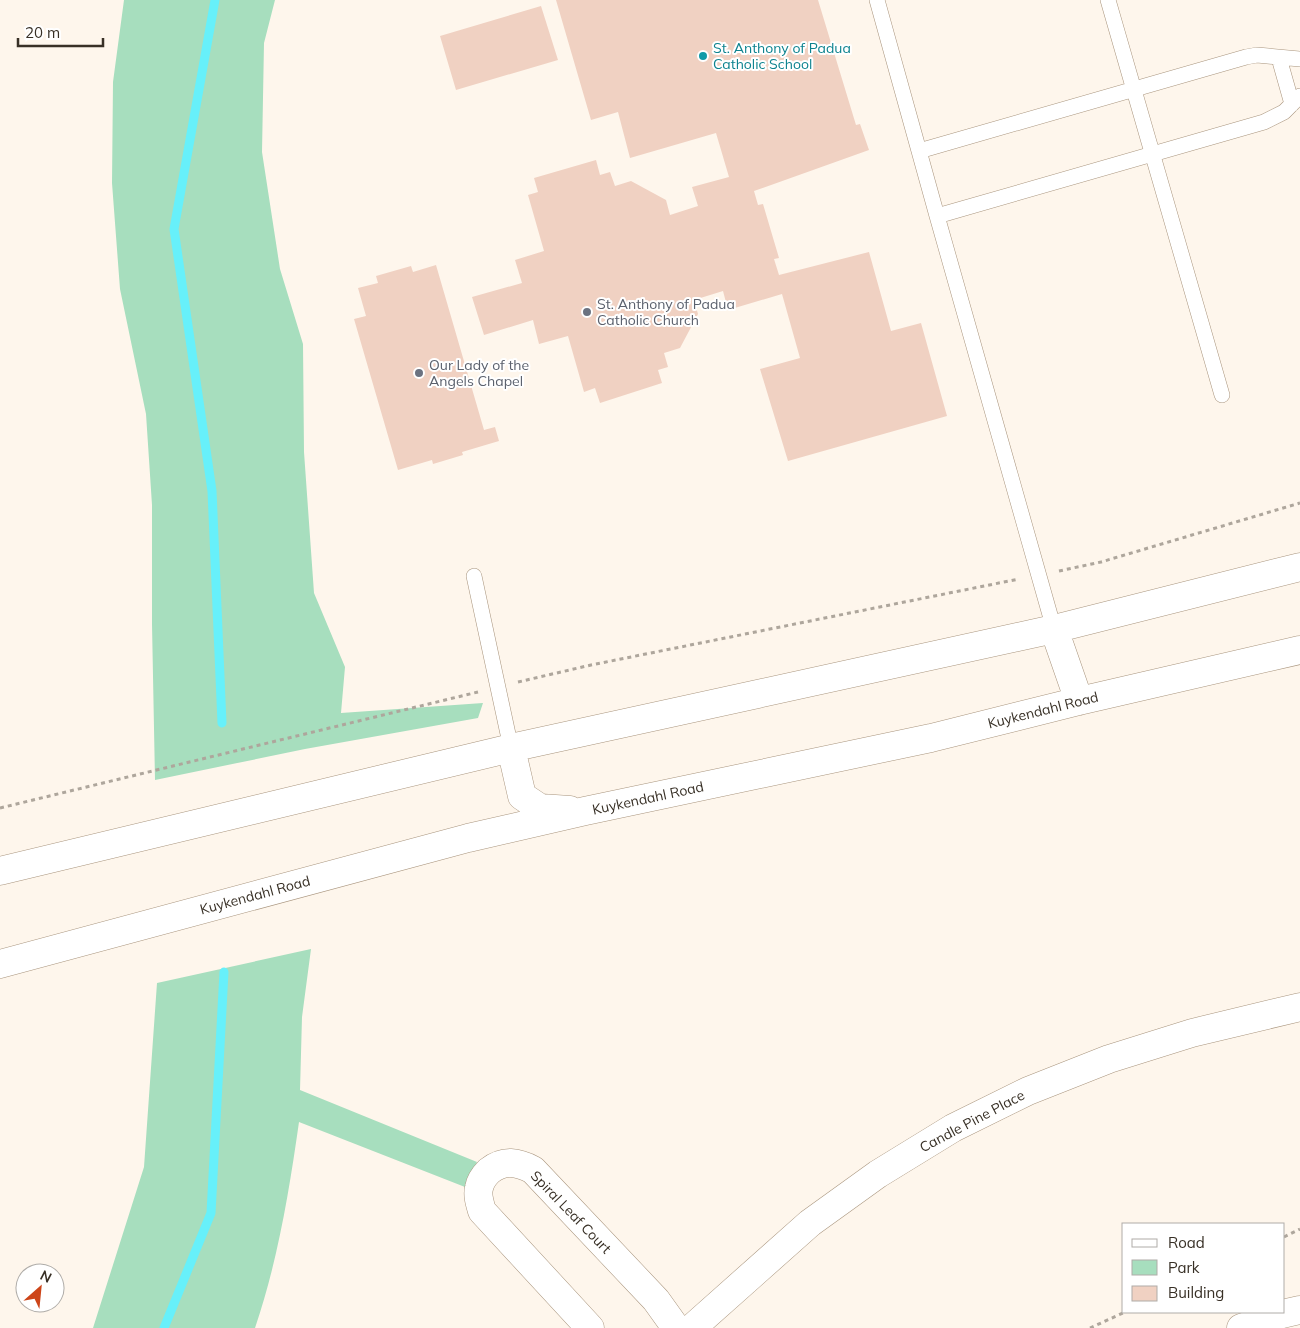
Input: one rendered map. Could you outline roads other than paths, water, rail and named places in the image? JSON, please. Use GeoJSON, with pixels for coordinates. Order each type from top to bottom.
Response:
{"type":"FeatureCollection","features":[{"type":"Feature","properties":{"kind":"main road"},"geometry":{"type":"LineString","coordinates":[[0,871],[511,748],[1054,629],[1300,568]]}},
{"type":"Feature","properties":{"kind":"main road"},"geometry":{"type":"LineString","coordinates":[[1054,629],[1079,701]]}},
{"type":"Feature","properties":{"kind":"main road","name":"Kuykendahl Road"},"geometry":{"type":"LineString","coordinates":[[0,964],[459,840],[585,811],[931,738],[1079,701],[1300,650]]}},
{"type":"Feature","properties":{"kind":"main road"},"geometry":{"type":"LineString","coordinates":[[511,748],[522,796],[540,808],[585,811]]}},
{"type":"Feature","properties":{"kind":"main road","name":"Candle Pine Place"},"geometry":{"type":"LineString","coordinates":[[692,1328],[810,1223],[878,1174],[953,1128],[1028,1090],[1109,1059],[1192,1033],[1300,1008]]}},
{"type":"Feature","properties":{"kind":"main road","name":"Spiral Leaf Court"},"geometry":{"type":"LineString","coordinates":[[590,1328],[482,1211],[479,1187],[485,1175],[496,1166],[506,1162],[522,1164],[534,1170],[656,1300],[676,1328]]}},
{"type":"Feature","properties":{"kind":"main road"},"geometry":{"type":"LineString","coordinates":[[1241,1328],[1300,1310]]}},
{"type":"Feature","properties":{"kind":"lane"},"geometry":{"type":"LineString","coordinates":[[877,0],[1054,629]]}},
{"type":"Feature","properties":{"kind":"lane"},"geometry":{"type":"LineString","coordinates":[[1108,0],[1222,395]]}},
{"type":"Feature","properties":{"kind":"lane"},"geometry":{"type":"LineString","coordinates":[[919,151],[1246,57],[1258,55],[1300,59]]}},
{"type":"Feature","properties":{"kind":"lane"},"geometry":{"type":"LineString","coordinates":[[937,216],[1274,118],[1296,100],[1279,58]]}},
{"type":"Feature","properties":{"kind":"lane"},"geometry":{"type":"LineString","coordinates":[[474,576],[511,748]]}},
{"type":"Feature","properties":{"kind":"waterway"},"geometry":{"type":"LineString","coordinates":[[215,0],[174,229],[212,491],[222,723]]}},
{"type":"Feature","properties":{"kind":"waterway"},"geometry":{"type":"LineString","coordinates":[[164,1328],[211,1213],[224,972]]}},
{"type":"Feature","properties":{"kind":"place","name":"St. Anthony of Padua Catholic School"},"geometry":{"type":"Point","coordinates":[703,56]}},
{"type":"Feature","properties":{"kind":"place","name":"St. Anthony of Padua Catholic Church"},"geometry":{"type":"Point","coordinates":[587,312]}},
{"type":"Feature","properties":{"kind":"place","name":"Our Lady of the Angels Chapel"},"geometry":{"type":"Point","coordinates":[419,373]}}]}
